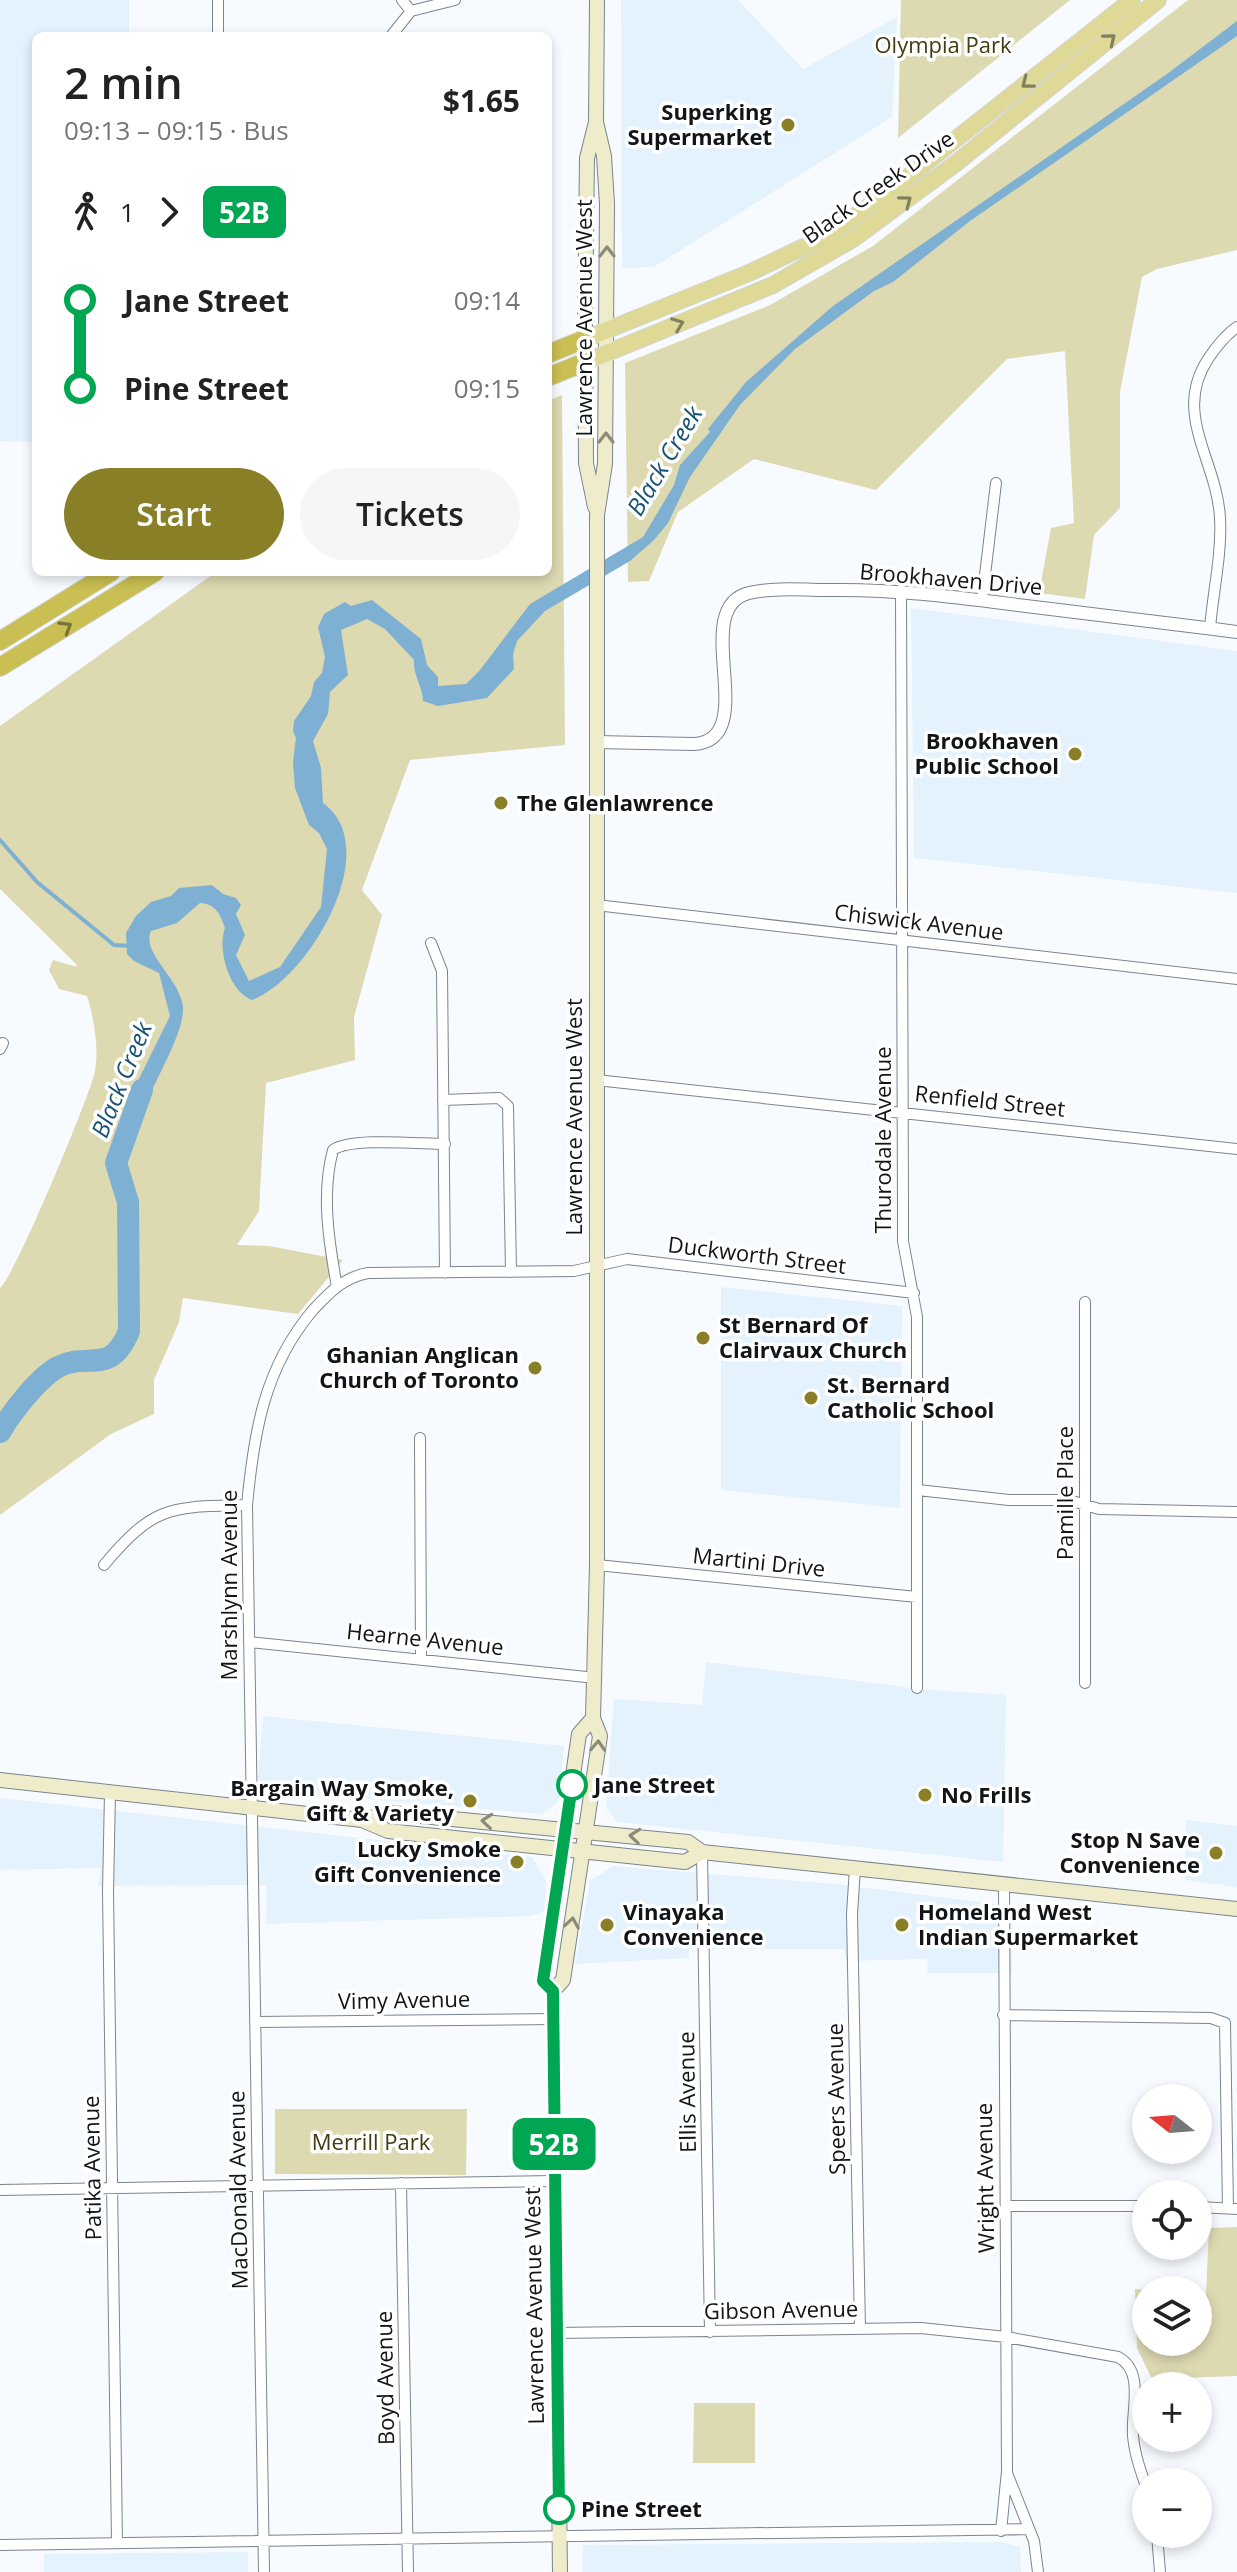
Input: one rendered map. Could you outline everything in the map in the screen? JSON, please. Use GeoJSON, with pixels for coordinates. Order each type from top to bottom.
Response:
{"type":"FeatureCollection","features":[{"type":"Feature","properties":{"kind":"highway","name":"Black Creek Drive"},"geometry":{"type":"LineString","coordinates":[[552,352],[585,339]]}},
{"type":"Feature","properties":{"kind":"highway","name":"Black Creek Drive"},"geometry":{"type":"LineString","coordinates":[[552,375],[585,362]]}},
{"type":"Feature","properties":{"kind":"highway"},"geometry":{"type":"LineString","coordinates":[[0,641],[105,576]]}},
{"type":"Feature","properties":{"kind":"highway"},"geometry":{"type":"LineString","coordinates":[[0,667],[148,576]]}},
{"type":"Feature","properties":{"kind":"main road","name":"Lawrence Avenue West"},"geometry":{"type":"LineString","coordinates":[[597,0],[596,122],[587,158],[585,339],[586,463],[597,515]]}},
{"type":"Feature","properties":{"kind":"main road","name":"Black Creek Drive"},"geometry":{"type":"LineString","coordinates":[[585,339],[749,273],[825,237],[884,196],[1132,0]]}},
{"type":"Feature","properties":{"kind":"main road","name":"Black Creek Drive"},"geometry":{"type":"LineString","coordinates":[[585,362],[773,285],[853,239],[955,164],[1158,0]]}},
{"type":"Feature","properties":{"kind":"main road","name":"Lawrence Avenue West"},"geometry":{"type":"LineString","coordinates":[[560,2572],[553,1991],[563,1980],[600,1736],[593,1718],[597,1565],[597,515],[605,464],[607,204],[604,156],[596,122]]}},
{"type":"Feature","properties":{"kind":"main road","name":"Lawrence Avenue West"},"geometry":{"type":"LineString","coordinates":[[553,1991],[543,1981],[561,1850],[579,1734],[593,1718]]}},
{"type":"Feature","properties":{"kind":"main road"},"geometry":{"type":"LineString","coordinates":[[0,1780],[362,1820],[388,1831],[561,1850],[685,1862],[702,1852]]}},
{"type":"Feature","properties":{"kind":"main road"},"geometry":{"type":"LineString","coordinates":[[362,1820],[391,1813],[565,1828],[688,1842],[702,1852],[1237,1909]]}},
{"type":"Feature","properties":{"kind":"street"},"geometry":{"type":"LineString","coordinates":[[218,0],[218,32]]}},
{"type":"Feature","properties":{"kind":"street"},"geometry":{"type":"LineString","coordinates":[[402,0],[411,11]]}},
{"type":"Feature","properties":{"kind":"street"},"geometry":{"type":"LineString","coordinates":[[394,32],[411,11],[455,0]]}},
{"type":"Feature","properties":{"kind":"street"},"geometry":{"type":"LineString","coordinates":[[1210,628],[1220,518],[1216,493],[1195,423],[1192,398],[1197,376],[1222,339],[1237,327]]}},
{"type":"Feature","properties":{"kind":"street"},"geometry":{"type":"LineString","coordinates":[[982,600],[996,483]]}},
{"type":"Feature","properties":{"kind":"street","name":"Brookhaven Drive"},"geometry":{"type":"LineString","coordinates":[[596,742],[694,744],[710,743],[719,735],[724,711],[724,622],[729,606],[738,597],[763,590],[901,591],[1237,632]]}},
{"type":"Feature","properties":{"kind":"street","name":"Thurodale Avenue"},"geometry":{"type":"LineString","coordinates":[[901,591],[903,1241],[917,1317],[917,1688]]}},
{"type":"Feature","properties":{"kind":"street","name":"Chiswick Avenue"},"geometry":{"type":"LineString","coordinates":[[596,905],[1237,979]]}},
{"type":"Feature","properties":{"kind":"street"},"geometry":{"type":"LineString","coordinates":[[431,943],[442,971],[445,1273]]}},
{"type":"Feature","properties":{"kind":"street","name":"Renfield Street"},"geometry":{"type":"LineString","coordinates":[[596,1080],[1237,1149]]}},
{"type":"Feature","properties":{"kind":"street"},"geometry":{"type":"LineString","coordinates":[[443,1100],[499,1098],[508,1106],[511,1272]]}},
{"type":"Feature","properties":{"kind":"street"},"geometry":{"type":"LineString","coordinates":[[337,1287],[329,1247],[327,1199],[333,1150],[339,1146],[365,1144],[445,1144]]}},
{"type":"Feature","properties":{"kind":"street","name":"Duckworth Street"},"geometry":{"type":"LineString","coordinates":[[337,1287],[355,1275],[368,1273],[574,1271],[627,1259],[914,1293]]}},
{"type":"Feature","properties":{"kind":"street","name":"Marshlynn Avenue"},"geometry":{"type":"LineString","coordinates":[[252,1807],[247,1505],[251,1458],[275,1365],[302,1324],[337,1287]]}},
{"type":"Feature","properties":{"kind":"street","name":"Pamille Place"},"geometry":{"type":"LineString","coordinates":[[1085,1302],[1085,1683]]}},
{"type":"Feature","properties":{"kind":"street"},"geometry":{"type":"LineString","coordinates":[[420,1438],[421,1659]]}},
{"type":"Feature","properties":{"kind":"street"},"geometry":{"type":"LineString","coordinates":[[918,1490],[1009,1500],[1069,1500],[1099,1509],[1237,1512]]}},
{"type":"Feature","properties":{"kind":"street"},"geometry":{"type":"LineString","coordinates":[[104,1565],[145,1522],[177,1507],[247,1505]]}},
{"type":"Feature","properties":{"kind":"street","name":"Martini Drive"},"geometry":{"type":"LineString","coordinates":[[597,1565],[917,1597]]}},
{"type":"Feature","properties":{"kind":"street","name":"Hearne Avenue"},"geometry":{"type":"LineString","coordinates":[[249,1642],[596,1678]]}},
{"type":"Feature","properties":{"kind":"street","name":"Patika Avenue"},"geometry":{"type":"LineString","coordinates":[[110,1793],[108,1880],[117,2543]]}},
{"type":"Feature","properties":{"kind":"street","name":"MacDonald Avenue"},"geometry":{"type":"LineString","coordinates":[[252,1807],[264,2572]]}},
{"type":"Feature","properties":{"kind":"street","name":"Ellis Avenue"},"geometry":{"type":"LineString","coordinates":[[702,1852],[710,2332]]}},
{"type":"Feature","properties":{"kind":"street","name":"Speers Avenue"},"geometry":{"type":"LineString","coordinates":[[855,1868],[852,1914],[860,2329]]}},
{"type":"Feature","properties":{"kind":"street","name":"Wright Avenue"},"geometry":{"type":"LineString","coordinates":[[1001,2531],[1007,2471],[1004,1885]]}},
{"type":"Feature","properties":{"kind":"street"},"geometry":{"type":"LineString","coordinates":[[1003,2015],[1211,2018],[1225,2023],[1232,2208],[1212,2207]]}},
{"type":"Feature","properties":{"kind":"street","name":"Vimy Avenue"},"geometry":{"type":"LineString","coordinates":[[256,2022],[553,2019]]}},
{"type":"Feature","properties":{"kind":"street"},"geometry":{"type":"LineString","coordinates":[[0,2190],[554,2181]]}},
{"type":"Feature","properties":{"kind":"street","name":"Boyd Avenue"},"geometry":{"type":"LineString","coordinates":[[401,2183],[408,2572]]}},
{"type":"Feature","properties":{"kind":"street"},"geometry":{"type":"LineString","coordinates":[[1006,2206],[1132,2206]]}},
{"type":"Feature","properties":{"kind":"street","name":"Gibson Avenue"},"geometry":{"type":"LineString","coordinates":[[556,2333],[921,2328],[1006,2337],[1118,2357],[1128,2363],[1134,2374],[1133,2438],[1141,2468]]}},
{"type":"Feature","properties":{"kind":"street","name":"Wright Avenue"},"geometry":{"type":"LineString","coordinates":[[1007,2471],[1038,2557],[1038,2572]]}},
{"type":"Feature","properties":{"kind":"street"},"geometry":{"type":"LineString","coordinates":[[0,2545],[1029,2529]]}},
{"type":"Feature","properties":{"kind":"street"},"geometry":{"type":"LineString","coordinates":[[1158,2548],[1160,2572]]}},
{"type":"Feature","properties":{"kind":"shaded area"},"geometry":{"type":"Polygon","coordinates":[[[0,0],[129,0],[129,32],[32,32],[32,442],[0,441],[0,0]]]}},
{"type":"Feature","properties":{"kind":"shaded area"},"geometry":{"type":"Polygon","coordinates":[[[621,0],[738,0],[803,69],[897,17],[892,117],[654,267],[622,268],[621,0]]]}},
{"type":"Feature","properties":{"kind":"shaded area","name":"Brookhaven Public School"},"geometry":{"type":"Polygon","coordinates":[[[911,608],[1237,651],[1237,893],[914,858],[911,608]]]}},
{"type":"Feature","properties":{"kind":"shaded area","name":"St. Bernard Catholic School"},"geometry":{"type":"Polygon","coordinates":[[[721,1287],[902,1306],[900,1508],[721,1490],[721,1287]]]}},
{"type":"Feature","properties":{"kind":"shaded area"},"geometry":{"type":"Polygon","coordinates":[[[706,1662],[930,1690],[1006,1695],[1003,1862],[617,1822],[606,1808],[614,1699],[702,1705],[706,1662]]]}},
{"type":"Feature","properties":{"kind":"shaded area"},"geometry":{"type":"Polygon","coordinates":[[[263,1716],[564,1746],[559,1801],[542,1814],[257,1790],[263,1716]]]}},
{"type":"Feature","properties":{"kind":"shaded area"},"geometry":{"type":"Polygon","coordinates":[[[0,1798],[532,1857],[546,1881],[544,1911],[531,1916],[266,1924],[267,1885],[98,1886],[101,1868],[0,1870],[0,1798]]]}},
{"type":"Feature","properties":{"kind":"shaded area"},"geometry":{"type":"Polygon","coordinates":[[[1186,1820],[1237,1826],[1237,1887],[1185,1880],[1186,1820]]]}},
{"type":"Feature","properties":{"kind":"shaded area"},"geometry":{"type":"Polygon","coordinates":[[[613,1866],[835,1884],[1011,1906],[1012,1973],[927,1973],[928,1959],[846,1961],[844,1949],[689,1949],[689,1958],[575,1964],[590,1881],[613,1866]]]}},
{"type":"Feature","properties":{"kind":"shaded area"},"geometry":{"type":"Polygon","coordinates":[[[1001,2542],[1020,2547],[1021,2572],[582,2572],[583,2545],[1001,2542]]]}},
{"type":"Feature","properties":{"kind":"shaded area"},"geometry":{"type":"Polygon","coordinates":[[[248,2552],[248,2572],[44,2572],[44,2554],[248,2552]]]}},
{"type":"Feature","properties":{"kind":"green space","name":"Olympia Park"},"geometry":{"type":"Polygon","coordinates":[[[901,0],[1070,0],[898,138],[901,0]]]}},
{"type":"Feature","properties":{"kind":"green space"},"geometry":{"type":"Polygon","coordinates":[[[1188,0],[1237,0],[1237,250],[1157,269],[1142,277],[1120,392],[1120,508],[1094,535],[1085,599],[1039,593],[1051,528],[1074,523],[1065,351],[1007,359],[876,490],[754,459],[678,512],[649,581],[628,582],[625,363],[770,305],[873,246],[1188,0]]]}},
{"type":"Feature","properties":{"kind":"green space"},"geometry":{"type":"Polygon","coordinates":[[[562,395],[565,745],[410,760],[362,890],[382,915],[354,1017],[355,1060],[266,1083],[259,1211],[237,1245],[269,1246],[343,1260],[298,1314],[183,1298],[179,1322],[154,1380],[154,1414],[111,1434],[0,1515],[0,1288],[35,1222],[89,1091],[94,1075],[96,1046],[87,996],[59,989],[49,970],[53,960],[77,967],[76,964],[0,889],[0,726],[210,576],[552,576],[552,399],[562,395]]]}},
{"type":"Feature","properties":{"kind":"green space","name":"Merrill Park"},"geometry":{"type":"Polygon","coordinates":[[[275,2109],[467,2109],[466,2175],[275,2174],[275,2109]]]}},
{"type":"Feature","properties":{"kind":"green space"},"geometry":{"type":"Polygon","coordinates":[[[1237,2227],[1237,2376],[1212,2377],[1212,2372],[1149,2372],[1141,2356],[1212,2356],[1212,2276],[1207,2276],[1208,2260],[1212,2260],[1212,2228],[1237,2227]]]}},
{"type":"Feature","properties":{"kind":"green space"},"geometry":{"type":"Polygon","coordinates":[[[694,2403],[755,2403],[755,2463],[693,2463],[694,2403]]]}},
{"type":"Feature","properties":{"kind":"water"},"geometry":{"type":"Polygon","coordinates":[[[1237,21],[1237,36],[970,221],[893,282],[874,291],[795,349],[740,405],[690,477],[668,523],[654,540],[630,561],[545,611],[517,641],[513,654],[514,669],[487,698],[438,706],[423,701],[414,660],[385,629],[367,619],[341,630],[348,675],[330,692],[328,714],[313,741],[321,768],[323,803],[340,824],[346,850],[343,880],[332,911],[316,941],[296,967],[274,988],[252,1000],[231,979],[224,958],[225,928],[214,908],[200,903],[177,923],[151,931],[151,948],[180,996],[182,1019],[139,1122],[125,1117],[128,1101],[170,1016],[159,973],[134,961],[127,954],[126,933],[136,916],[151,902],[171,896],[179,888],[212,885],[223,894],[236,898],[241,905],[236,914],[245,935],[236,955],[249,981],[280,967],[321,907],[327,849],[319,833],[309,825],[295,788],[293,762],[296,738],[293,731],[294,721],[322,673],[325,657],[318,627],[324,614],[345,602],[351,606],[372,600],[421,639],[427,665],[438,677],[438,686],[466,684],[530,604],[643,537],[674,485],[680,465],[710,432],[708,429],[746,382],[833,306],[1167,74],[1237,21]]]}},
{"type":"Feature","properties":{"kind":"waterway"},"geometry":{"type":"LineString","coordinates":[[0,840],[37,882],[114,945],[132,946]]}},
{"type":"Feature","properties":{"kind":"waterway","name":"Black Creek"},"geometry":{"type":"LineString","coordinates":[[0,1432],[26,1396],[50,1372],[69,1363],[107,1358],[122,1345],[129,1331],[128,1202],[116,1163],[142,1090]]}},
{"type":"Feature","properties":{"kind":"bus line","name":"52B"},"geometry":{"type":"LineString","coordinates":[[559,2509],[553,1991],[543,1981],[572,1785]]}},
{"type":"Feature","properties":{"kind":"place","name":"Superking Supermarket"},"geometry":{"type":"Point","coordinates":[788,125]}},
{"type":"Feature","properties":{"kind":"place","name":"Brookhaven Public School"},"geometry":{"type":"Point","coordinates":[1075,754]}},
{"type":"Feature","properties":{"kind":"place","name":"The Glenlawrence"},"geometry":{"type":"Point","coordinates":[501,803]}},
{"type":"Feature","properties":{"kind":"place","name":"St Bernard Of Clairvaux Church"},"geometry":{"type":"Point","coordinates":[703,1338]}},
{"type":"Feature","properties":{"kind":"place","name":"Ghanian Anglican Church of Toronto"},"geometry":{"type":"Point","coordinates":[535,1368]}},
{"type":"Feature","properties":{"kind":"place","name":"St. Bernard Catholic School"},"geometry":{"type":"Point","coordinates":[811,1398]}},
{"type":"Feature","properties":{"kind":"place","name":"Jane Street"},"geometry":{"type":"Point","coordinates":[572,1785]}},
{"type":"Feature","properties":{"kind":"place","name":"No Frills"},"geometry":{"type":"Point","coordinates":[925,1795]}},
{"type":"Feature","properties":{"kind":"place","name":"Bargain Way Smoke, Gift & Variety"},"geometry":{"type":"Point","coordinates":[470,1801]}},
{"type":"Feature","properties":{"kind":"place","name":"Stop N Save Convenience"},"geometry":{"type":"Point","coordinates":[1216,1853]}},
{"type":"Feature","properties":{"kind":"place","name":"Lucky Smoke Gift Convenience"},"geometry":{"type":"Point","coordinates":[517,1862]}},
{"type":"Feature","properties":{"kind":"place","name":"Vinayaka Convenience"},"geometry":{"type":"Point","coordinates":[607,1925]}},
{"type":"Feature","properties":{"kind":"place","name":"Homeland West Indian Supermarket"},"geometry":{"type":"Point","coordinates":[902,1925]}},
{"type":"Feature","properties":{"kind":"place","name":"Pine Street"},"geometry":{"type":"Point","coordinates":[559,2509]}}]}
